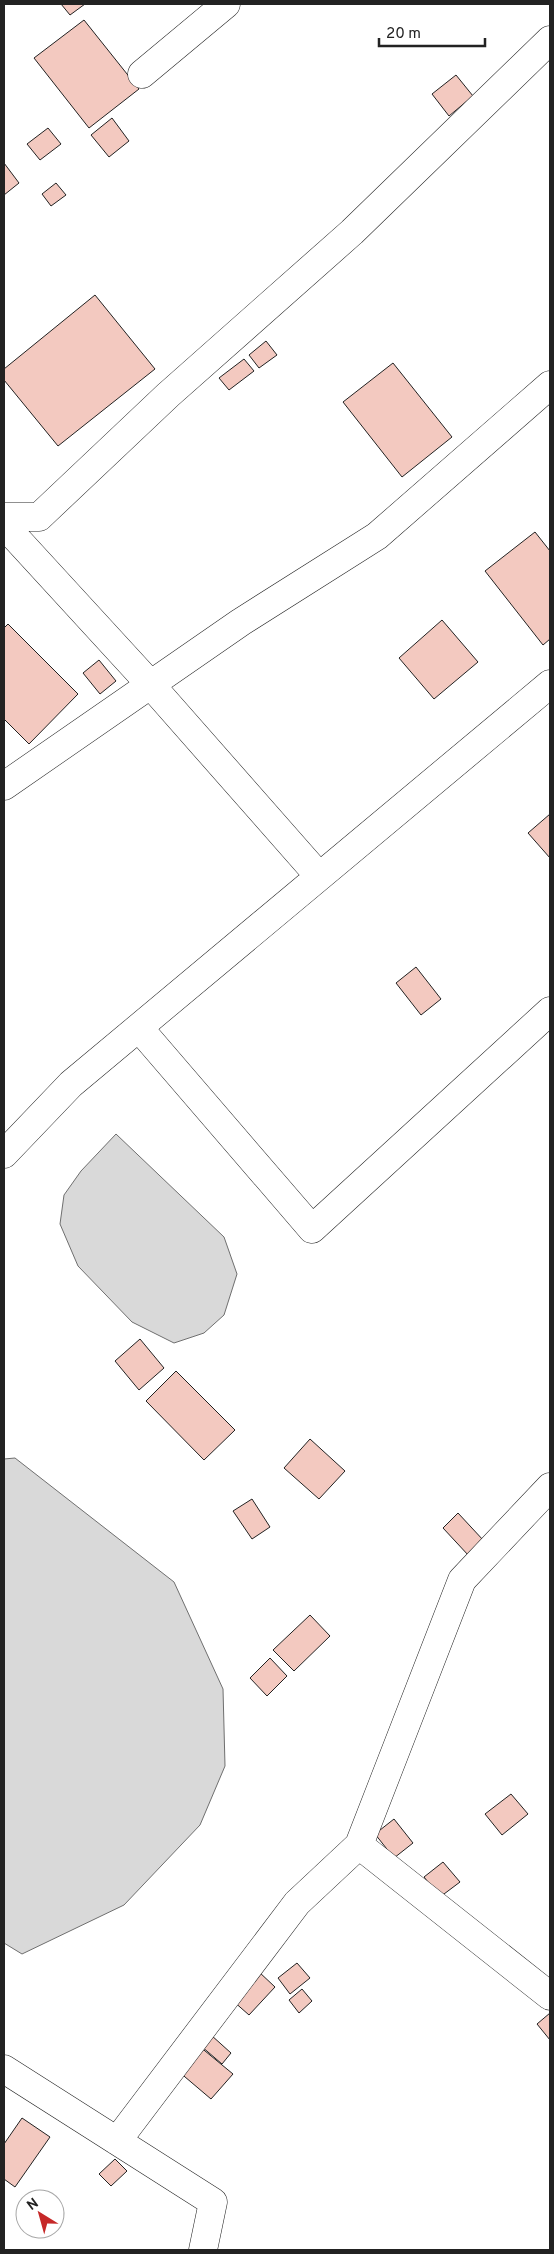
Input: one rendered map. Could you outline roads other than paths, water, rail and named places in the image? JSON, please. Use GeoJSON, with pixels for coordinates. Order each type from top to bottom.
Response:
{"type":"FeatureCollection","features":[{"type":"Feature","properties":{"kind":"street"},"geometry":{"type":"LineString","coordinates":[[142,74],[226,4]]}},
{"type":"Feature","properties":{"kind":"street"},"geometry":{"type":"LineString","coordinates":[[4,517],[39,517],[168,395],[352,232],[550,40]]}},
{"type":"Feature","properties":{"kind":"street"},"geometry":{"type":"LineString","coordinates":[[4,786],[241,622],[376,536],[550,385]]}},
{"type":"Feature","properties":{"kind":"street"},"geometry":{"type":"LineString","coordinates":[[4,525],[150,684],[319,876]]}},
{"type":"Feature","properties":{"kind":"street"},"geometry":{"type":"LineString","coordinates":[[4,1154],[72,1084],[550,684]]}},
{"type":"Feature","properties":{"kind":"street"},"geometry":{"type":"LineString","coordinates":[[139,1028],[312,1229],[550,1010]]}},
{"type":"Feature","properties":{"kind":"street"},"geometry":{"type":"LineString","coordinates":[[117,2141],[297,1903],[359,1845],[462,1580],[550,1487]]}},
{"type":"Feature","properties":{"kind":"street"},"geometry":{"type":"LineString","coordinates":[[359,1845],[550,1996]]}},
{"type":"Feature","properties":{"kind":"street"},"geometry":{"type":"LineString","coordinates":[[4,2069],[213,2202],[203,2250]]}}]}
